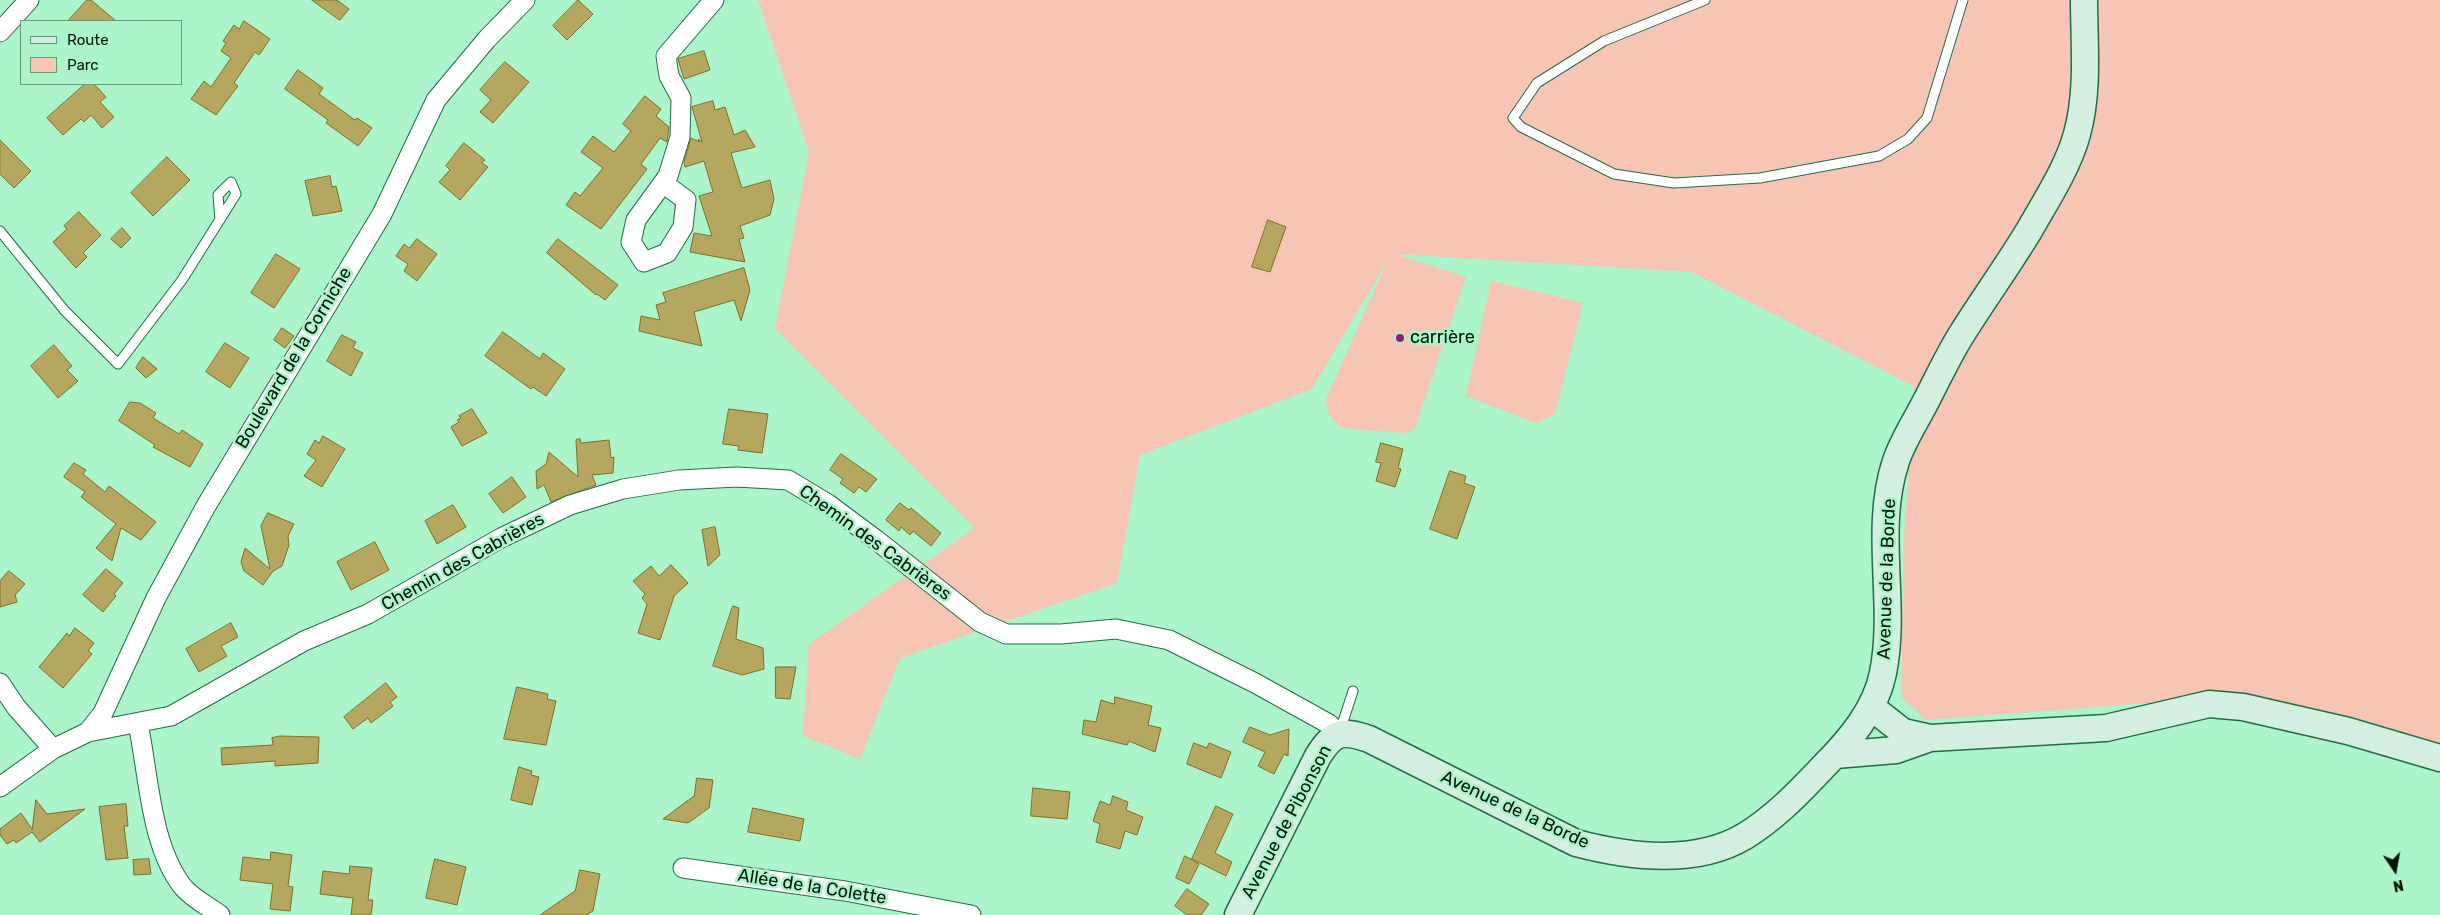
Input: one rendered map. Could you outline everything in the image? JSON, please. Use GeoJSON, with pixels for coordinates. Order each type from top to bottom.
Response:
{"type":"FeatureCollection","features":[{"type":"Feature","properties":{"kind":"street"},"geometry":{"type":"LineString","coordinates":[[0,32],[29,0]]}},
{"type":"Feature","properties":{"kind":"street","name":"Boulevard de la Corniche"},"geometry":{"type":"LineString","coordinates":[[88,732],[103,713],[156,598],[206,506],[382,214],[436,100],[486,39],[525,0]]}},
{"type":"Feature","properties":{"kind":"street"},"geometry":{"type":"LineString","coordinates":[[663,183],[668,176],[680,137],[680,98],[668,76],[666,56],[714,0]]}},
{"type":"Feature","properties":{"kind":"street","name":"Avenue de la Borde"},"geometry":{"type":"LineString","coordinates":[[1339,733],[1352,733],[1369,739],[1576,843],[1604,850],[1651,855],[1699,853],[1720,848],[1745,836],[1784,808],[1835,755],[1871,707],[1883,673],[1887,638],[1887,504],[1896,462],[1962,334],[2039,213],[2061,171],[2077,134],[2085,78],[2084,0]]}},
{"type":"Feature","properties":{"kind":"street","name":"Chemin des Cabrières"},"geometry":{"type":"LineString","coordinates":[[0,787],[53,749],[88,732],[138,724],[171,716],[304,641],[368,614],[501,538],[570,505],[623,489],[679,480],[737,477],[788,480],[828,504],[980,622],[1006,634],[1060,634],[1116,629],[1169,640],[1255,683],[1329,724],[1339,733]]}},
{"type":"Feature","properties":{"kind":"street"},"geometry":{"type":"LineString","coordinates":[[0,683],[16,707],[53,749]]}},
{"type":"Feature","properties":{"kind":"street"},"geometry":{"type":"LineString","coordinates":[[1871,707],[1903,732],[1930,738],[2106,728],[2209,704],[2243,707],[2348,731],[2440,758]]}},
{"type":"Feature","properties":{"kind":"street"},"geometry":{"type":"LineString","coordinates":[[138,724],[156,827],[168,862],[184,888],[220,915]]}},
{"type":"Feature","properties":{"kind":"street","name":"Avenue de Pibonson"},"geometry":{"type":"LineString","coordinates":[[1238,915],[1318,756],[1327,741],[1339,733]]}},
{"type":"Feature","properties":{"kind":"street"},"geometry":{"type":"LineString","coordinates":[[1835,755],[1896,750],[1930,738]]}},
{"type":"Feature","properties":{"kind":"street","name":"Allée de la Colette"},"geometry":{"type":"LineString","coordinates":[[683,868],[845,891],[971,915]]}},
{"type":"Feature","properties":{"kind":"lane"},"geometry":{"type":"LineString","coordinates":[[1705,0],[1604,40],[1537,83],[1513,118],[1521,127],[1614,174],[1674,183],[1760,178],[1879,156],[1908,139],[1927,118],[1963,0]]}},
{"type":"Feature","properties":{"kind":"lane"},"geometry":{"type":"LineString","coordinates":[[0,231],[65,311],[118,364],[182,280],[220,220]]}},
{"type":"Feature","properties":{"kind":"lane"},"geometry":{"type":"LineString","coordinates":[[1339,733],[1353,691]]}},
{"type":"Feature","properties":{"kind":"green space"},"geometry":{"type":"Polygon","coordinates":[[[758,0],[2440,0],[2440,748],[2229,697],[1926,720],[1901,697],[1904,537],[1915,387],[1692,272],[1394,254],[1466,277],[1415,428],[1403,433],[1345,428],[1334,421],[1327,407],[1326,399],[1388,260],[1312,389],[1140,455],[1117,583],[900,658],[860,759],[803,736],[809,644],[975,528],[775,329],[809,152],[758,0]]]}},
{"type":"Feature","properties":{"kind":"green space","name":"carrière"},"geometry":{"type":"Polygon","coordinates":[[[1491,281],[1583,303],[1555,414],[1536,423],[1466,396],[1491,281]]]}},
{"type":"Feature","properties":{"kind":"building"},"geometry":{"type":"Polygon","coordinates":[[[87,0],[91,0],[115,20],[69,20],[87,0]]]}},
{"type":"Feature","properties":{"kind":"building"},"geometry":{"type":"Polygon","coordinates":[[[312,0],[337,0],[349,9],[340,20],[312,0]]]}},
{"type":"Feature","properties":{"kind":"building"},"geometry":{"type":"Polygon","coordinates":[[[578,0],[593,14],[567,40],[553,26],[578,0]]]}},
{"type":"Feature","properties":{"kind":"building"},"geometry":{"type":"Polygon","coordinates":[[[244,21],[270,39],[259,55],[255,52],[234,83],[238,86],[216,115],[191,99],[204,81],[211,87],[231,58],[221,51],[226,43],[223,41],[234,25],[239,29],[244,21]]]}},
{"type":"Feature","properties":{"kind":"building"},"geometry":{"type":"Polygon","coordinates":[[[704,51],[710,70],[684,79],[678,59],[704,51]]]}},
{"type":"Feature","properties":{"kind":"building"},"geometry":{"type":"Polygon","coordinates":[[[505,62],[529,82],[493,123],[480,112],[491,100],[480,90],[505,62]]]}},
{"type":"Feature","properties":{"kind":"building"},"geometry":{"type":"Polygon","coordinates":[[[298,70],[323,88],[319,94],[355,120],[357,118],[372,128],[358,146],[326,123],[328,120],[285,89],[298,70]]]}},
{"type":"Feature","properties":{"kind":"building"},"geometry":{"type":"Polygon","coordinates":[[[84,85],[95,85],[106,97],[100,102],[114,117],[102,128],[91,115],[84,122],[81,119],[63,135],[47,118],[84,85]]]}},
{"type":"Feature","properties":{"kind":"building"},"geometry":{"type":"Polygon","coordinates":[[[645,96],[661,109],[656,116],[669,127],[667,142],[660,138],[641,164],[647,169],[601,229],[566,205],[575,192],[580,196],[603,168],[581,152],[593,136],[614,152],[631,131],[623,124],[645,96]]]}},
{"type":"Feature","properties":{"kind":"building"},"geometry":{"type":"Polygon","coordinates":[[[713,101],[715,110],[725,107],[734,135],[745,130],[755,147],[731,153],[742,188],[770,180],[774,199],[770,215],[740,226],[744,238],[739,239],[745,262],[690,252],[694,233],[712,236],[699,196],[713,192],[704,161],[685,167],[684,162],[691,138],[702,142],[692,107],[713,101]]]}},
{"type":"Feature","properties":{"kind":"building"},"geometry":{"type":"Polygon","coordinates":[[[0,140],[31,171],[14,188],[0,174],[0,140]]]}},
{"type":"Feature","properties":{"kind":"building"},"geometry":{"type":"Polygon","coordinates":[[[464,143],[485,160],[482,163],[488,167],[460,200],[439,182],[450,170],[446,166],[464,143]]]}},
{"type":"Feature","properties":{"kind":"building"},"geometry":{"type":"Polygon","coordinates":[[[167,157],[190,180],[153,216],[131,193],[167,157]]]}},
{"type":"Feature","properties":{"kind":"building"},"geometry":{"type":"Polygon","coordinates":[[[330,176],[332,187],[336,186],[342,211],[313,216],[305,181],[330,176]]]}},
{"type":"Feature","properties":{"kind":"building"},"geometry":{"type":"Polygon","coordinates":[[[79,212],[101,235],[83,253],[87,257],[76,268],[53,242],[67,229],[64,226],[79,212]]]}},
{"type":"Feature","properties":{"kind":"building"},"geometry":{"type":"Polygon","coordinates":[[[1268,220],[1286,227],[1270,272],[1252,267],[1268,220]]]}},
{"type":"Feature","properties":{"kind":"building"},"geometry":{"type":"Polygon","coordinates":[[[122,228],[131,238],[121,248],[111,239],[122,228]]]}},
{"type":"Feature","properties":{"kind":"building"},"geometry":{"type":"Polygon","coordinates":[[[417,239],[437,254],[417,281],[404,271],[408,264],[396,256],[404,244],[409,248],[417,239]]]}},
{"type":"Feature","properties":{"kind":"building"},"geometry":{"type":"Polygon","coordinates":[[[558,239],[618,285],[605,300],[596,295],[547,253],[558,239]]]}},
{"type":"Feature","properties":{"kind":"building"},"geometry":{"type":"Polygon","coordinates":[[[276,254],[300,269],[274,308],[251,293],[276,254]]]}},
{"type":"Feature","properties":{"kind":"building"},"geometry":{"type":"Polygon","coordinates":[[[744,268],[750,290],[741,321],[734,300],[694,312],[702,346],[639,331],[641,316],[660,320],[656,305],[666,302],[663,293],[744,268]]]}},
{"type":"Feature","properties":{"kind":"building"},"geometry":{"type":"Polygon","coordinates":[[[282,328],[294,336],[285,348],[274,340],[282,328]]]}},
{"type":"Feature","properties":{"kind":"building"},"geometry":{"type":"Polygon","coordinates":[[[503,332],[540,359],[543,353],[565,369],[546,396],[533,387],[531,389],[485,356],[503,332]]]}},
{"type":"Feature","properties":{"kind":"building"},"geometry":{"type":"Polygon","coordinates":[[[342,335],[356,342],[353,348],[363,353],[351,376],[327,361],[342,335]]]}},
{"type":"Feature","properties":{"kind":"building"},"geometry":{"type":"Polygon","coordinates":[[[225,343],[249,358],[230,388],[206,372],[225,343]]]}},
{"type":"Feature","properties":{"kind":"building"},"geometry":{"type":"Polygon","coordinates":[[[54,345],[72,366],[67,370],[78,381],[58,398],[31,366],[54,345]]]}},
{"type":"Feature","properties":{"kind":"building"},"geometry":{"type":"Polygon","coordinates":[[[143,357],[157,369],[146,378],[136,368],[143,357]]]}},
{"type":"Feature","properties":{"kind":"building"},"geometry":{"type":"Polygon","coordinates":[[[130,402],[140,403],[156,413],[153,418],[179,434],[182,430],[203,444],[190,467],[153,447],[155,445],[119,421],[130,402]]]}},
{"type":"Feature","properties":{"kind":"building"},"geometry":{"type":"Polygon","coordinates":[[[472,409],[487,433],[462,446],[451,427],[459,422],[457,420],[461,418],[459,416],[472,409]]]}},
{"type":"Feature","properties":{"kind":"building"},"geometry":{"type":"Polygon","coordinates":[[[729,409],[768,414],[762,453],[738,450],[739,446],[723,444],[729,409]]]}},
{"type":"Feature","properties":{"kind":"building"},"geometry":{"type":"Polygon","coordinates":[[[323,436],[345,449],[322,487],[304,476],[316,460],[307,454],[315,440],[319,443],[323,436]]]}},
{"type":"Feature","properties":{"kind":"building"},"geometry":{"type":"Polygon","coordinates":[[[580,439],[581,443],[609,440],[611,458],[614,457],[613,473],[592,475],[596,485],[551,502],[544,485],[537,489],[536,471],[546,464],[549,452],[578,477],[576,440],[580,439]]]}},
{"type":"Feature","properties":{"kind":"building"},"geometry":{"type":"Polygon","coordinates":[[[1381,443],[1403,449],[1398,468],[1401,469],[1395,487],[1376,481],[1381,463],[1376,462],[1381,443]]]}},
{"type":"Feature","properties":{"kind":"building"},"geometry":{"type":"Polygon","coordinates":[[[841,454],[877,479],[866,492],[859,487],[854,493],[840,483],[843,479],[830,470],[841,454]]]}},
{"type":"Feature","properties":{"kind":"building"},"geometry":{"type":"Polygon","coordinates":[[[74,463],[86,470],[83,474],[105,492],[109,486],[156,522],[141,540],[121,528],[112,561],[96,548],[116,524],[81,497],[85,492],[64,477],[74,463]]]}},
{"type":"Feature","properties":{"kind":"building"},"geometry":{"type":"Polygon","coordinates":[[[1450,471],[1466,476],[1464,483],[1475,487],[1457,539],[1430,529],[1450,471]]]}},
{"type":"Feature","properties":{"kind":"building"},"geometry":{"type":"Polygon","coordinates":[[[512,477],[526,497],[503,513],[489,494],[512,477]]]}},
{"type":"Feature","properties":{"kind":"building"},"geometry":{"type":"Polygon","coordinates":[[[900,503],[909,510],[911,508],[941,533],[931,546],[913,531],[910,535],[901,527],[899,531],[886,520],[900,503]]]}},
{"type":"Feature","properties":{"kind":"building"},"geometry":{"type":"Polygon","coordinates":[[[453,505],[466,527],[437,544],[425,521],[453,505]]]}},
{"type":"Feature","properties":{"kind":"building"},"geometry":{"type":"Polygon","coordinates":[[[268,513],[294,524],[288,536],[289,545],[282,566],[273,571],[263,585],[244,571],[241,562],[245,548],[270,569],[261,526],[268,513]]]}},
{"type":"Feature","properties":{"kind":"building"},"geometry":{"type":"Polygon","coordinates":[[[715,527],[720,555],[708,566],[702,530],[715,527]]]}},
{"type":"Feature","properties":{"kind":"building"},"geometry":{"type":"Polygon","coordinates":[[[375,542],[389,570],[351,590],[337,562],[375,542]]]}},
{"type":"Feature","properties":{"kind":"building"},"geometry":{"type":"Polygon","coordinates":[[[671,565],[688,583],[674,596],[660,640],[638,633],[647,604],[642,598],[645,594],[633,581],[651,566],[659,576],[671,565]]]}},
{"type":"Feature","properties":{"kind":"building"},"geometry":{"type":"Polygon","coordinates":[[[106,569],[123,583],[114,594],[116,596],[103,612],[83,595],[106,569]]]}},
{"type":"Feature","properties":{"kind":"building"},"geometry":{"type":"Polygon","coordinates":[[[9,571],[25,584],[15,595],[17,602],[0,607],[0,581],[9,571]]]}},
{"type":"Feature","properties":{"kind":"building"},"geometry":{"type":"Polygon","coordinates":[[[733,606],[739,608],[736,639],[763,648],[764,669],[742,675],[713,666],[733,606]]]}},
{"type":"Feature","properties":{"kind":"building"},"geometry":{"type":"Polygon","coordinates":[[[231,623],[238,637],[221,646],[227,656],[199,672],[186,649],[231,623]]]}},
{"type":"Feature","properties":{"kind":"building"},"geometry":{"type":"Polygon","coordinates":[[[75,628],[94,643],[88,651],[92,654],[63,688],[39,667],[67,633],[69,636],[75,628]]]}},
{"type":"Feature","properties":{"kind":"building"},"geometry":{"type":"Polygon","coordinates":[[[776,667],[796,667],[790,699],[776,698],[776,667]]]}},
{"type":"Feature","properties":{"kind":"building"},"geometry":{"type":"Polygon","coordinates":[[[386,683],[397,697],[390,702],[393,706],[371,723],[368,718],[353,729],[344,717],[386,683]]]}},
{"type":"Feature","properties":{"kind":"building"},"geometry":{"type":"Polygon","coordinates":[[[517,687],[548,694],[547,699],[556,701],[546,745],[504,739],[517,687]]]}},
{"type":"Feature","properties":{"kind":"building"},"geometry":{"type":"Polygon","coordinates":[[[1115,697],[1152,706],[1148,725],[1161,728],[1155,752],[1129,741],[1127,745],[1082,734],[1084,720],[1096,722],[1101,700],[1114,704],[1115,697]]]}},
{"type":"Feature","properties":{"kind":"building"},"geometry":{"type":"Polygon","coordinates":[[[1250,727],[1270,735],[1289,729],[1288,756],[1284,754],[1274,774],[1258,766],[1265,752],[1243,742],[1250,727]]]}},
{"type":"Feature","properties":{"kind":"building"},"geometry":{"type":"Polygon","coordinates":[[[280,736],[319,737],[318,763],[275,766],[275,761],[222,765],[221,748],[273,745],[272,738],[280,736]]]}},
{"type":"Feature","properties":{"kind":"building"},"geometry":{"type":"Polygon","coordinates":[[[1194,743],[1207,748],[1209,743],[1231,752],[1221,778],[1187,764],[1194,743]]]}},
{"type":"Feature","properties":{"kind":"building"},"geometry":{"type":"Polygon","coordinates":[[[519,767],[532,771],[531,775],[539,777],[532,805],[511,800],[519,767]]]}},
{"type":"Feature","properties":{"kind":"building"},"geometry":{"type":"Polygon","coordinates":[[[697,778],[713,780],[709,808],[688,823],[663,819],[694,796],[697,778]]]}},
{"type":"Feature","properties":{"kind":"building"},"geometry":{"type":"Polygon","coordinates":[[[1033,788],[1070,792],[1067,819],[1031,816],[1033,788]]]}},
{"type":"Feature","properties":{"kind":"building"},"geometry":{"type":"Polygon","coordinates":[[[1113,796],[1128,802],[1126,810],[1143,817],[1137,835],[1125,831],[1120,849],[1096,842],[1100,824],[1093,821],[1100,801],[1110,805],[1113,796]]]}},
{"type":"Feature","properties":{"kind":"building"},"geometry":{"type":"Polygon","coordinates":[[[36,800],[47,814],[85,809],[40,842],[32,832],[16,843],[14,840],[7,844],[0,835],[0,829],[21,813],[32,829],[36,800]]]}},
{"type":"Feature","properties":{"kind":"building"},"geometry":{"type":"Polygon","coordinates":[[[126,804],[128,826],[124,826],[128,858],[106,860],[99,807],[126,804]]]}},
{"type":"Feature","properties":{"kind":"building"},"geometry":{"type":"Polygon","coordinates":[[[1216,806],[1233,814],[1215,853],[1232,862],[1226,876],[1192,859],[1216,806]]]}},
{"type":"Feature","properties":{"kind":"building"},"geometry":{"type":"Polygon","coordinates":[[[753,808],[804,819],[800,841],[748,832],[753,808]]]}},
{"type":"Feature","properties":{"kind":"building"},"geometry":{"type":"Polygon","coordinates":[[[271,852],[292,855],[288,886],[293,887],[290,911],[270,909],[273,884],[240,880],[243,857],[270,860],[271,852]]]}},
{"type":"Feature","properties":{"kind":"building"},"geometry":{"type":"Polygon","coordinates":[[[1185,856],[1199,864],[1189,884],[1176,878],[1185,856]]]}},
{"type":"Feature","properties":{"kind":"building"},"geometry":{"type":"Polygon","coordinates":[[[149,859],[151,874],[134,875],[133,860],[149,859]]]}},
{"type":"Feature","properties":{"kind":"building"},"geometry":{"type":"Polygon","coordinates":[[[435,859],[466,867],[457,905],[426,898],[435,859]]]}},
{"type":"Feature","properties":{"kind":"building"},"geometry":{"type":"Polygon","coordinates":[[[350,866],[372,868],[368,900],[373,900],[371,915],[351,915],[353,898],[320,894],[323,871],[349,874],[350,866]]]}},
{"type":"Feature","properties":{"kind":"building"},"geometry":{"type":"Polygon","coordinates":[[[580,870],[600,874],[593,911],[586,915],[540,915],[575,891],[580,870]]]}},
{"type":"Feature","properties":{"kind":"building"},"geometry":{"type":"Polygon","coordinates":[[[1187,889],[1209,904],[1201,915],[1187,915],[1175,906],[1187,889]]]}},
{"type":"Feature","properties":{"kind":"place","name":"carrière"},"geometry":{"type":"Point","coordinates":[1400,338]}}]}
